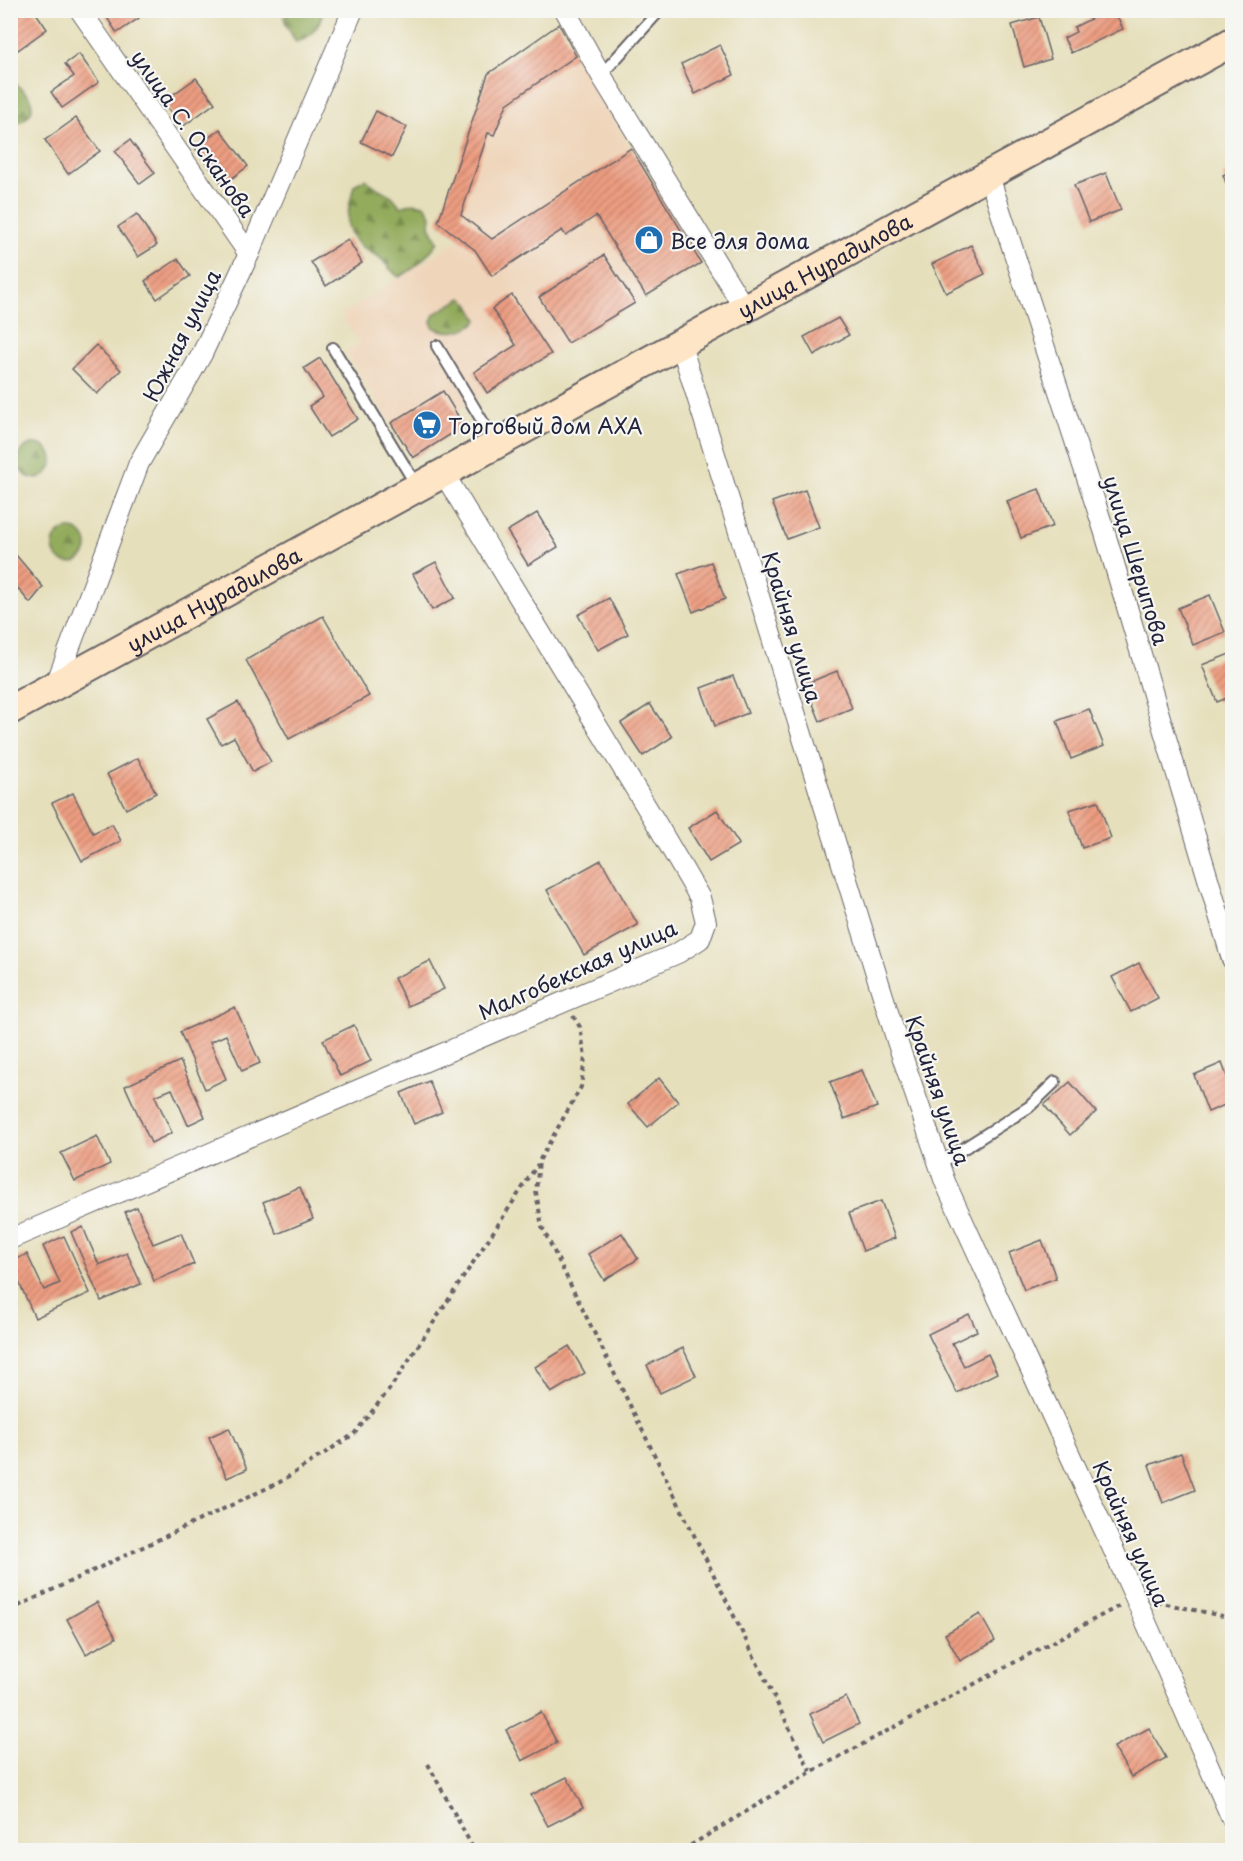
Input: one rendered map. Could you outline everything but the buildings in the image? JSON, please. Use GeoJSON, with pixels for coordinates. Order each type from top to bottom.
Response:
{"type":"FeatureCollection","features":[{"type":"Feature","properties":{"kind":"street","name":"улица С. Осканова"},"geometry":{"type":"LineString","coordinates":[[80,10],[249,254]]}},
{"type":"Feature","properties":{"kind":"street","name":"Южная улица"},"geometry":{"type":"LineString","coordinates":[[56,684],[140,463],[202,354],[249,254],[353,10]]}},
{"type":"Feature","properties":{"kind":"street"},"geometry":{"type":"LineString","coordinates":[[566,10],[601,75],[745,309]]}},
{"type":"Feature","properties":{"kind":"street","name":"улица Нурадилова"},"geometry":{"type":"LineString","coordinates":[[10,711],[1233,42]]}},
{"type":"Feature","properties":{"kind":"street","name":"улица Шерипова"},"geometry":{"type":"LineString","coordinates":[[989,176],[1104,530],[1233,959]]}},
{"type":"Feature","properties":{"kind":"street","name":"Крайняя улица"},"geometry":{"type":"LineString","coordinates":[[681,345],[893,1030],[945,1182],[1136,1597],[1233,1819]]}},
{"type":"Feature","properties":{"kind":"street","name":"Малгобекская улица"},"geometry":{"type":"LineString","coordinates":[[10,1239],[678,953],[700,939],[706,922],[700,898],[444,474]]}},
{"type":"Feature","properties":{"kind":"street","name":"улица Нурадилова"},"geometry":{"type":"LineString","coordinates":[[10,711],[418,488]]}},
{"type":"Feature","properties":{"kind":"lane"},"geometry":{"type":"LineString","coordinates":[[601,75],[660,10]]}},
{"type":"Feature","properties":{"kind":"lane"},"geometry":{"type":"LineString","coordinates":[[438,346],[497,445]]}},
{"type":"Feature","properties":{"kind":"lane"},"geometry":{"type":"LineString","coordinates":[[333,348],[418,488]]}},
{"type":"Feature","properties":{"kind":"lane"},"geometry":{"type":"LineString","coordinates":[[939,1164],[1029,1107],[1055,1082]]}},
{"type":"Feature","properties":{"kind":"path"},"geometry":{"type":"LineString","coordinates":[[10,1610],[280,1482],[354,1434],[389,1390],[539,1161],[581,1087],[585,1057],[580,1027],[564,1002]]}},
{"type":"Feature","properties":{"kind":"path"},"geometry":{"type":"LineString","coordinates":[[539,1161],[536,1192],[542,1227],[811,1772]]}},
{"type":"Feature","properties":{"kind":"path"},"geometry":{"type":"LineString","coordinates":[[683,1851],[811,1772],[1136,1597],[1233,1618]]}},
{"type":"Feature","properties":{"kind":"path"},"geometry":{"type":"LineString","coordinates":[[428,1764],[474,1851]]}},
{"type":"Feature","properties":{"kind":"shaded area"},"geometry":{"type":"Polygon","coordinates":[[[559,24],[701,263],[456,412],[464,426],[413,458],[345,352],[359,343],[341,315],[460,239],[438,222],[488,74],[559,24]]]}},
{"type":"Feature","properties":{"kind":"green space"},"geometry":{"type":"Polygon","coordinates":[[[292,11],[323,11],[314,30],[296,42],[284,17],[292,11]]]}},
{"type":"Feature","properties":{"kind":"green space"},"geometry":{"type":"Polygon","coordinates":[[[10,82],[14,82],[31,98],[31,112],[26,118],[17,122],[11,122],[10,82]]]}},
{"type":"Feature","properties":{"kind":"green space"},"geometry":{"type":"Polygon","coordinates":[[[365,179],[392,196],[401,207],[413,203],[425,205],[431,215],[430,226],[438,242],[420,262],[399,277],[379,257],[357,243],[349,228],[348,212],[354,185],[365,179]]]}},
{"type":"Feature","properties":{"kind":"green space"},"geometry":{"type":"Polygon","coordinates":[[[462,298],[469,304],[478,320],[474,324],[457,331],[445,331],[433,327],[431,322],[434,314],[462,298]]]}},
{"type":"Feature","properties":{"kind":"green space"},"geometry":{"type":"Polygon","coordinates":[[[35,444],[47,449],[52,461],[47,473],[35,478],[23,473],[18,461],[23,449],[35,444]]]}},
{"type":"Feature","properties":{"kind":"green space"},"geometry":{"type":"Polygon","coordinates":[[[70,529],[82,534],[87,546],[82,558],[70,563],[58,558],[53,546],[58,534],[70,529]]]}},
{"type":"Feature","properties":{"kind":"place","name":"Все для дома"},"geometry":{"type":"Point","coordinates":[649,240]}},
{"type":"Feature","properties":{"kind":"place","name":"Торговый дом АХА"},"geometry":{"type":"Point","coordinates":[427,425]}}]}
